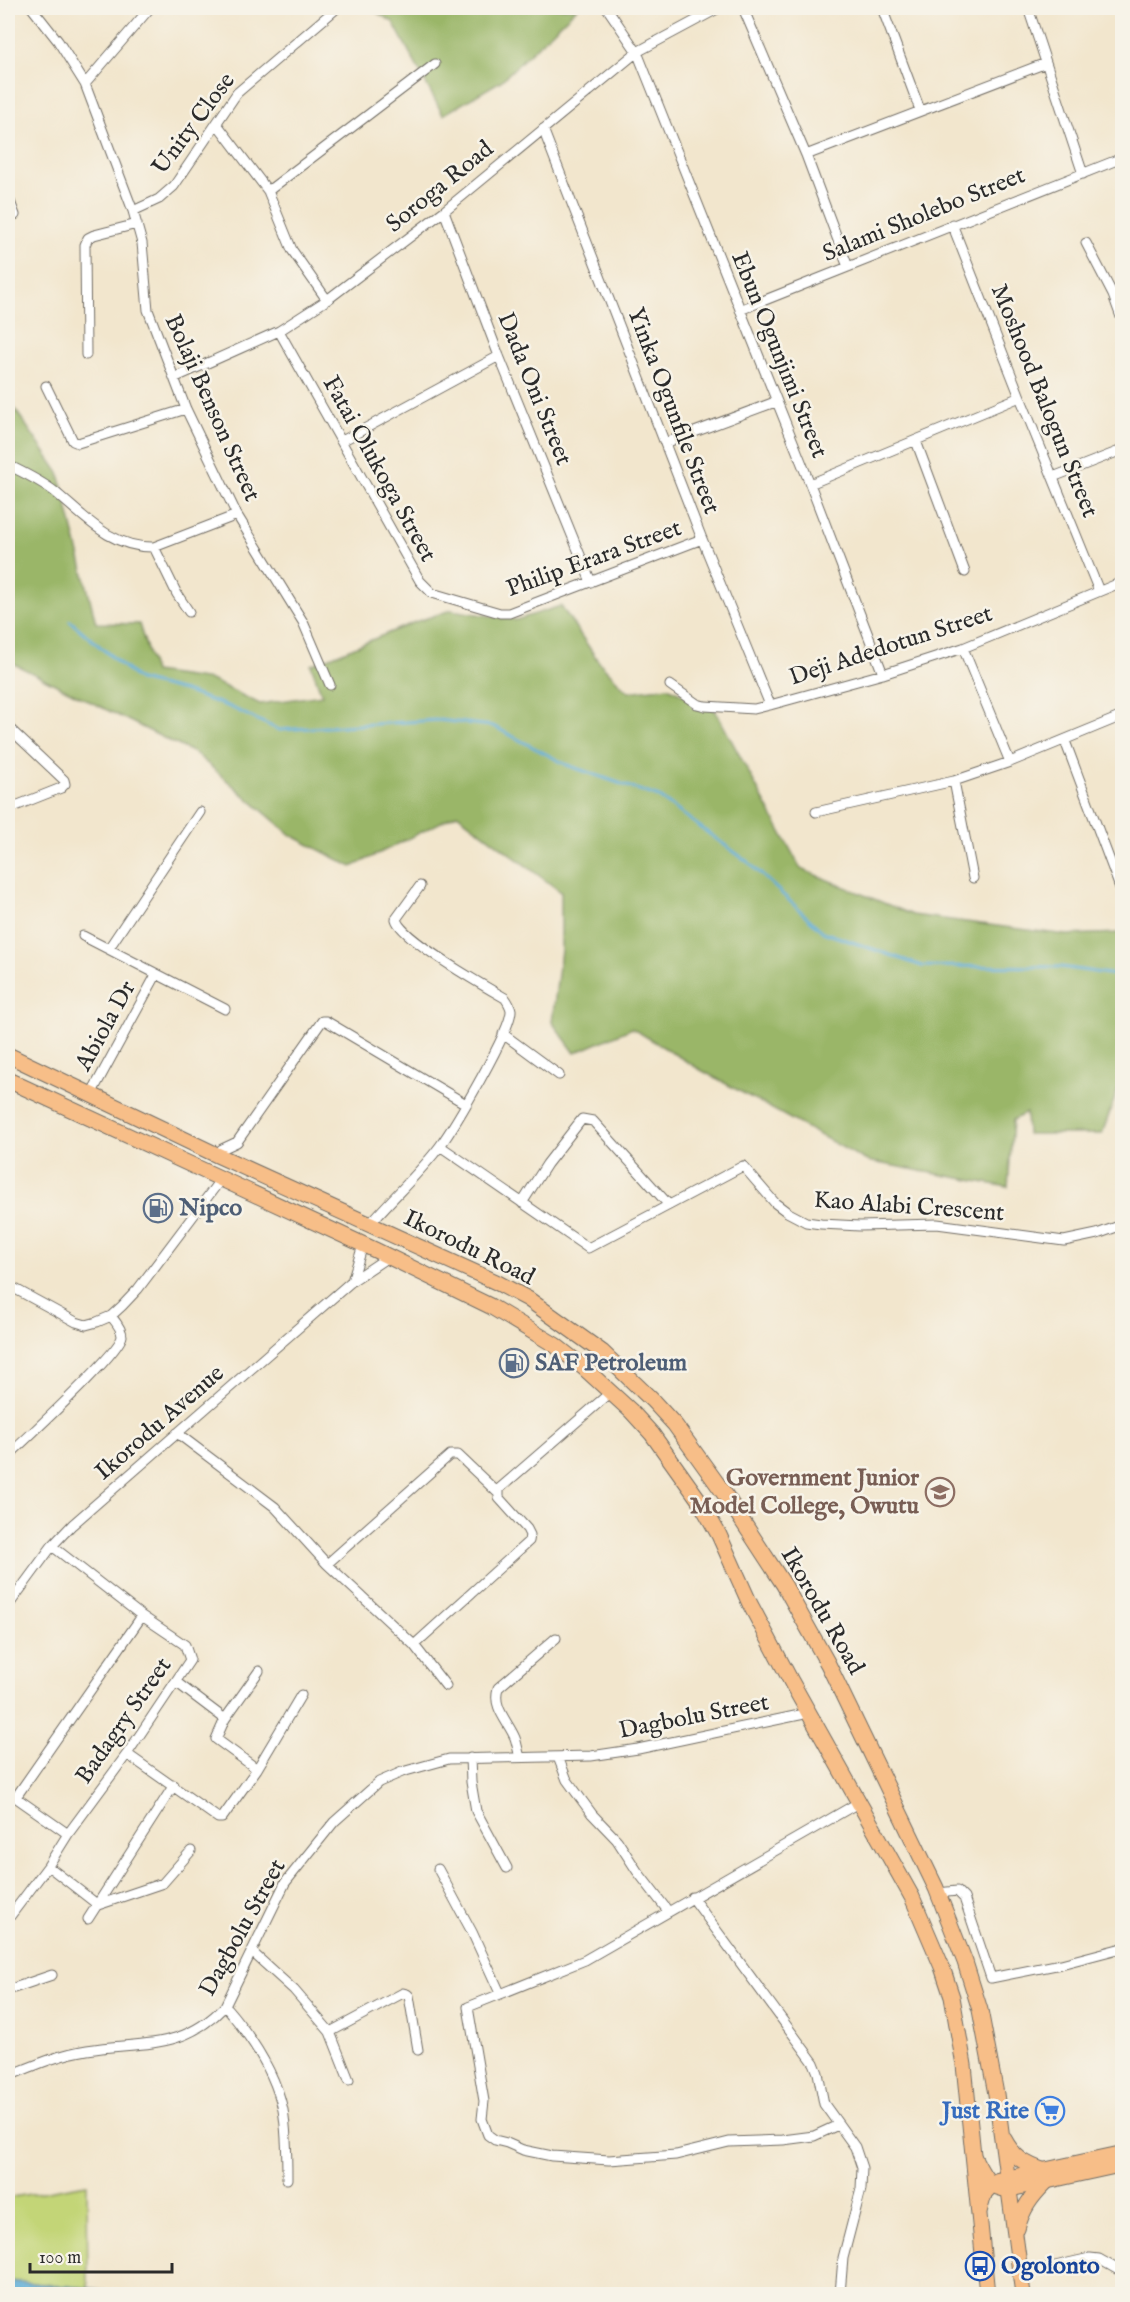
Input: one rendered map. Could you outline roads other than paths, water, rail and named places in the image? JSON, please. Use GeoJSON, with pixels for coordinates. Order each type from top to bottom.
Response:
{"type":"FeatureCollection","features":[{"type":"Feature","properties":{"kind":"highway","name":"Ikorodu Road"},"geometry":{"type":"LineString","coordinates":[[8,1055],[90,1096],[496,1282],[528,1299],[602,1352],[675,1425],[726,1496],[784,1585],[832,1673],[938,1893],[965,1962],[980,2010],[996,2094],[1023,2295]]}},
{"type":"Feature","properties":{"kind":"highway","name":"Ikorodu Road"},"geometry":{"type":"LineString","coordinates":[[8,1080],[363,1245],[526,1326],[555,1345],[611,1392],[652,1434],[699,1500],[719,1534],[750,1604],[912,1897],[944,1974],[951,1997],[964,2065],[987,2295]]}},
{"type":"Feature","properties":{"kind":"highway"},"geometry":{"type":"LineString","coordinates":[[1002,2135],[1015,2157],[1045,2176],[1028,2200],[1015,2235]]}},
{"type":"Feature","properties":{"kind":"main road"},"geometry":{"type":"LineString","coordinates":[[1045,2176],[1122,2153]]}},
{"type":"Feature","properties":{"kind":"main road"},"geometry":{"type":"LineString","coordinates":[[974,2157],[990,2186],[998,2190],[1007,2184],[1045,2176],[1122,2165]]}},
{"type":"Feature","properties":{"kind":"main road"},"geometry":{"type":"LineString","coordinates":[[979,2221],[981,2204],[990,2186]]}},
{"type":"Feature","properties":{"kind":"street","name":"Bolaji Benson Street"},"geometry":{"type":"LineString","coordinates":[[32,8],[58,41],[85,84],[133,211],[142,243],[148,310],[186,409],[237,514],[303,622],[330,685]]}},
{"type":"Feature","properties":{"kind":"street"},"geometry":{"type":"LineString","coordinates":[[85,84],[150,8]]}},
{"type":"Feature","properties":{"kind":"street","name":"Unity Close"},"geometry":{"type":"LineString","coordinates":[[133,211],[159,199],[174,186],[237,93],[337,8]]}},
{"type":"Feature","properties":{"kind":"street","name":"Ebun Ogunjimi Street"},"geometry":{"type":"LineString","coordinates":[[606,8],[637,52],[775,402],[810,484],[883,674]]}},
{"type":"Feature","properties":{"kind":"street","name":"Soroga Road"},"geometry":{"type":"LineString","coordinates":[[174,378],[279,331],[327,300],[444,211],[637,52],[719,8]]}},
{"type":"Feature","properties":{"kind":"street"},"geometry":{"type":"LineString","coordinates":[[743,8],[806,155],[848,267]]}},
{"type":"Feature","properties":{"kind":"street"},"geometry":{"type":"LineString","coordinates":[[882,8],[920,110]]}},
{"type":"Feature","properties":{"kind":"street"},"geometry":{"type":"LineString","coordinates":[[1028,8],[1083,174]]}},
{"type":"Feature","properties":{"kind":"street"},"geometry":{"type":"LineString","coordinates":[[806,155],[1046,63]]}},
{"type":"Feature","properties":{"kind":"street"},"geometry":{"type":"LineString","coordinates":[[268,191],[435,64]]}},
{"type":"Feature","properties":{"kind":"street"},"geometry":{"type":"LineString","coordinates":[[217,124],[268,191],[292,250],[327,300]]}},
{"type":"Feature","properties":{"kind":"street","name":"Yinka Ogunfile Street"},"geometry":{"type":"LineString","coordinates":[[543,129],[702,539],[770,705]]}},
{"type":"Feature","properties":{"kind":"street","name":"Salami Sholebo Street"},"geometry":{"type":"LineString","coordinates":[[740,310],[1122,158]]}},
{"type":"Feature","properties":{"kind":"street"},"geometry":{"type":"LineString","coordinates":[[8,196],[15,215]]}},
{"type":"Feature","properties":{"kind":"street","name":"Dada Oni Street"},"geometry":{"type":"LineString","coordinates":[[444,211],[499,356],[591,582]]}},
{"type":"Feature","properties":{"kind":"street"},"geometry":{"type":"LineString","coordinates":[[86,355],[85,245],[88,238],[94,235],[137,224]]}},
{"type":"Feature","properties":{"kind":"street","name":"Moshood Balogun Street"},"geometry":{"type":"LineString","coordinates":[[952,224],[1099,591]]}},
{"type":"Feature","properties":{"kind":"street"},"geometry":{"type":"LineString","coordinates":[[1086,243],[1113,295],[1122,320]]}},
{"type":"Feature","properties":{"kind":"street"},"geometry":{"type":"LineString","coordinates":[[1113,295],[1122,291]]}},
{"type":"Feature","properties":{"kind":"street","name":"Fatai Olukoga Street"},"geometry":{"type":"LineString","coordinates":[[279,331],[420,581],[432,593],[465,604]]}},
{"type":"Feature","properties":{"kind":"street"},"geometry":{"type":"LineString","coordinates":[[342,441],[499,356]]}},
{"type":"Feature","properties":{"kind":"street"},"geometry":{"type":"LineString","coordinates":[[46,386],[73,441],[78,443],[186,409]]}},
{"type":"Feature","properties":{"kind":"street"},"geometry":{"type":"LineString","coordinates":[[810,484],[1020,397]]}},
{"type":"Feature","properties":{"kind":"street"},"geometry":{"type":"LineString","coordinates":[[665,443],[775,402]]}},
{"type":"Feature","properties":{"kind":"street"},"geometry":{"type":"LineString","coordinates":[[916,441],[965,572]]}},
{"type":"Feature","properties":{"kind":"street"},"geometry":{"type":"LineString","coordinates":[[1053,477],[1122,450]]}},
{"type":"Feature","properties":{"kind":"street"},"geometry":{"type":"LineString","coordinates":[[10,466],[35,478],[102,531],[125,543],[140,547],[154,547],[237,514]]}},
{"type":"Feature","properties":{"kind":"street","name":"Philip Erara Street"},"geometry":{"type":"LineString","coordinates":[[465,604],[500,613],[509,613],[702,539]]}},
{"type":"Feature","properties":{"kind":"street"},"geometry":{"type":"LineString","coordinates":[[154,547],[177,594],[189,612]]}},
{"type":"Feature","properties":{"kind":"street","name":"Deji Adedotun Street"},"geometry":{"type":"LineString","coordinates":[[670,685],[697,704],[754,709],[883,674],[963,648],[1122,582]]}},
{"type":"Feature","properties":{"kind":"street"},"geometry":{"type":"LineString","coordinates":[[963,648],[1010,762]]}},
{"type":"Feature","properties":{"kind":"street"},"geometry":{"type":"LineString","coordinates":[[816,812],[954,781],[1065,741],[1122,716]]}},
{"type":"Feature","properties":{"kind":"street"},"geometry":{"type":"LineString","coordinates":[[8,727],[64,780],[65,784],[61,788],[8,809]]}},
{"type":"Feature","properties":{"kind":"street"},"geometry":{"type":"LineString","coordinates":[[1065,741],[1122,892]]}},
{"type":"Feature","properties":{"kind":"street"},"geometry":{"type":"LineString","coordinates":[[954,781],[974,878]]}},
{"type":"Feature","properties":{"kind":"street"},"geometry":{"type":"LineString","coordinates":[[109,948],[200,812]]}},
{"type":"Feature","properties":{"kind":"street"},"geometry":{"type":"LineString","coordinates":[[369,1225],[440,1146],[466,1104],[503,1034],[511,1011],[504,998],[427,949],[397,923],[396,919],[420,886]]}},
{"type":"Feature","properties":{"kind":"street"},"geometry":{"type":"LineString","coordinates":[[83,936],[225,1009]]}},
{"type":"Feature","properties":{"kind":"street","name":"Abiola Dr"},"geometry":{"type":"LineString","coordinates":[[90,1096],[156,975]]}},
{"type":"Feature","properties":{"kind":"street"},"geometry":{"type":"LineString","coordinates":[[217,1155],[222,1149],[237,1142],[322,1021],[466,1104]]}},
{"type":"Feature","properties":{"kind":"street"},"geometry":{"type":"LineString","coordinates":[[503,1034],[559,1075]]}},
{"type":"Feature","properties":{"kind":"street"},"geometry":{"type":"LineString","coordinates":[[522,1203],[547,1164],[582,1119],[586,1118],[593,1121],[668,1204]]}},
{"type":"Feature","properties":{"kind":"street","name":"Kao Alabi Crescent"},"geometry":{"type":"LineString","coordinates":[[440,1146],[588,1248],[743,1166],[776,1203],[806,1222],[860,1226],[937,1224],[1064,1241],[1097,1234],[1122,1225]]}},
{"type":"Feature","properties":{"kind":"street"},"geometry":{"type":"LineString","coordinates":[[8,1285],[76,1322],[86,1325],[111,1316],[138,1289],[221,1179]]}},
{"type":"Feature","properties":{"kind":"street"},"geometry":{"type":"LineString","coordinates":[[351,1281],[363,1245]]}},
{"type":"Feature","properties":{"kind":"street","name":"Ikorodu Avenue"},"geometry":{"type":"LineString","coordinates":[[8,1606],[52,1546],[72,1525],[351,1281],[388,1257]]}},
{"type":"Feature","properties":{"kind":"street"},"geometry":{"type":"LineString","coordinates":[[8,1455],[103,1363],[119,1344],[122,1336],[120,1329],[111,1316]]}},
{"type":"Feature","properties":{"kind":"street"},"geometry":{"type":"LineString","coordinates":[[498,1493],[499,1489],[611,1392]]}},
{"type":"Feature","properties":{"kind":"street"},"geometry":{"type":"LineString","coordinates":[[177,1433],[274,1507],[298,1530],[327,1564],[414,1645],[446,1686]]}},
{"type":"Feature","properties":{"kind":"street"},"geometry":{"type":"LineString","coordinates":[[327,1564],[450,1455],[458,1455],[498,1493],[499,1498],[527,1529],[530,1535],[529,1540],[414,1645]]}},
{"type":"Feature","properties":{"kind":"street","name":"Badagry Street"},"geometry":{"type":"LineString","coordinates":[[8,1919],[127,1754],[190,1660],[185,1645],[142,1616],[52,1546]]}},
{"type":"Feature","properties":{"kind":"street"},"geometry":{"type":"LineString","coordinates":[[68,1834],[12,1794],[142,1616]]}},
{"type":"Feature","properties":{"kind":"street"},"geometry":{"type":"LineString","coordinates":[[520,1757],[515,1737],[497,1705],[495,1696],[498,1688],[556,1638]]}},
{"type":"Feature","properties":{"kind":"street"},"geometry":{"type":"LineString","coordinates":[[257,1769],[216,1739],[225,1719],[259,1671]]}},
{"type":"Feature","properties":{"kind":"street"},"geometry":{"type":"LineString","coordinates":[[176,1682],[225,1719]]}},
{"type":"Feature","properties":{"kind":"street"},"geometry":{"type":"LineString","coordinates":[[127,1754],[218,1818],[222,1818],[257,1769],[301,1695]]}},
{"type":"Feature","properties":{"kind":"street","name":"Dagbolu Street"},"geometry":{"type":"LineString","coordinates":[[8,2076],[59,2056],[178,2038],[202,2027],[225,2006],[285,1883],[334,1822],[379,1782],[402,1772],[449,1759],[591,1756],[638,1749],[809,1713]]}},
{"type":"Feature","properties":{"kind":"street"},"geometry":{"type":"LineString","coordinates":[[558,1757],[567,1780],[579,1797],[617,1839],[637,1871],[668,1911]]}},
{"type":"Feature","properties":{"kind":"street"},"geometry":{"type":"LineString","coordinates":[[470,1758],[476,1811],[507,1869]]}},
{"type":"Feature","properties":{"kind":"street"},"geometry":{"type":"LineString","coordinates":[[88,1919],[174,1785]]}},
{"type":"Feature","properties":{"kind":"street"},"geometry":{"type":"LineString","coordinates":[[838,2125],[813,2136],[783,2140],[729,2142],[676,2155],[609,2160],[552,2156],[523,2150],[495,2140],[488,2135],[482,2119],[484,2101],[468,2007],[585,1960],[858,1803]]}},
{"type":"Feature","properties":{"kind":"street"},"geometry":{"type":"LineString","coordinates":[[98,1905],[163,1883],[191,1851]]}},
{"type":"Feature","properties":{"kind":"street"},"geometry":{"type":"LineString","coordinates":[[48,1866],[98,1905]]}},
{"type":"Feature","properties":{"kind":"street"},"geometry":{"type":"LineString","coordinates":[[438,1869],[472,1932],[500,1994]]}},
{"type":"Feature","properties":{"kind":"street"},"geometry":{"type":"LineString","coordinates":[[938,1893],[957,1891],[964,1898],[991,1978],[1061,1964],[1122,1948]]}},
{"type":"Feature","properties":{"kind":"street"},"geometry":{"type":"LineString","coordinates":[[692,1897],[814,2063],[824,2104],[855,2147],[860,2158],[861,2189],[843,2258],[840,2295]]}},
{"type":"Feature","properties":{"kind":"street"},"geometry":{"type":"LineString","coordinates":[[252,1952],[289,1985],[330,2032],[348,2080]]}},
{"type":"Feature","properties":{"kind":"street"},"geometry":{"type":"LineString","coordinates":[[8,1990],[52,1975]]}},
{"type":"Feature","properties":{"kind":"street"},"geometry":{"type":"LineString","coordinates":[[330,2032],[403,1993],[409,1996],[418,2050]]}},
{"type":"Feature","properties":{"kind":"street"},"geometry":{"type":"LineString","coordinates":[[225,2006],[249,2037],[276,2089],[285,2126],[287,2179]]}},
{"type":"Feature","properties":{"kind":"street"},"geometry":{"type":"LineString","coordinates":[[1020,2274],[1090,2258],[1099,2259],[1122,2272]]}},
{"type":"Feature","properties":{"kind":"water"},"geometry":{"type":"Polygon","coordinates":[[[8,2281],[88,2288],[128,2294],[8,2294],[8,2281]]]}},
{"type":"Feature","properties":{"kind":"waterway"},"geometry":{"type":"LineString","coordinates":[[70,621],[139,680],[184,691],[230,707],[279,730],[438,720],[493,726],[567,765],[659,797],[748,862],[823,932],[922,966],[1061,967],[1122,976]]}},
{"type":"Feature","properties":{"kind":"place","name":"Nipco"},"geometry":{"type":"Point","coordinates":[158,1208]}},
{"type":"Feature","properties":{"kind":"place","name":"SAF Petroleum"},"geometry":{"type":"Point","coordinates":[514,1363]}},
{"type":"Feature","properties":{"kind":"place","name":"Government Junior Model College, Owutu"},"geometry":{"type":"Point","coordinates":[940,1492]}},
{"type":"Feature","properties":{"kind":"place","name":"Just Rite"},"geometry":{"type":"Point","coordinates":[1050,2111]}},
{"type":"Feature","properties":{"kind":"place","name":"Ogolonto"},"geometry":{"type":"Point","coordinates":[980,2266]}}]}
